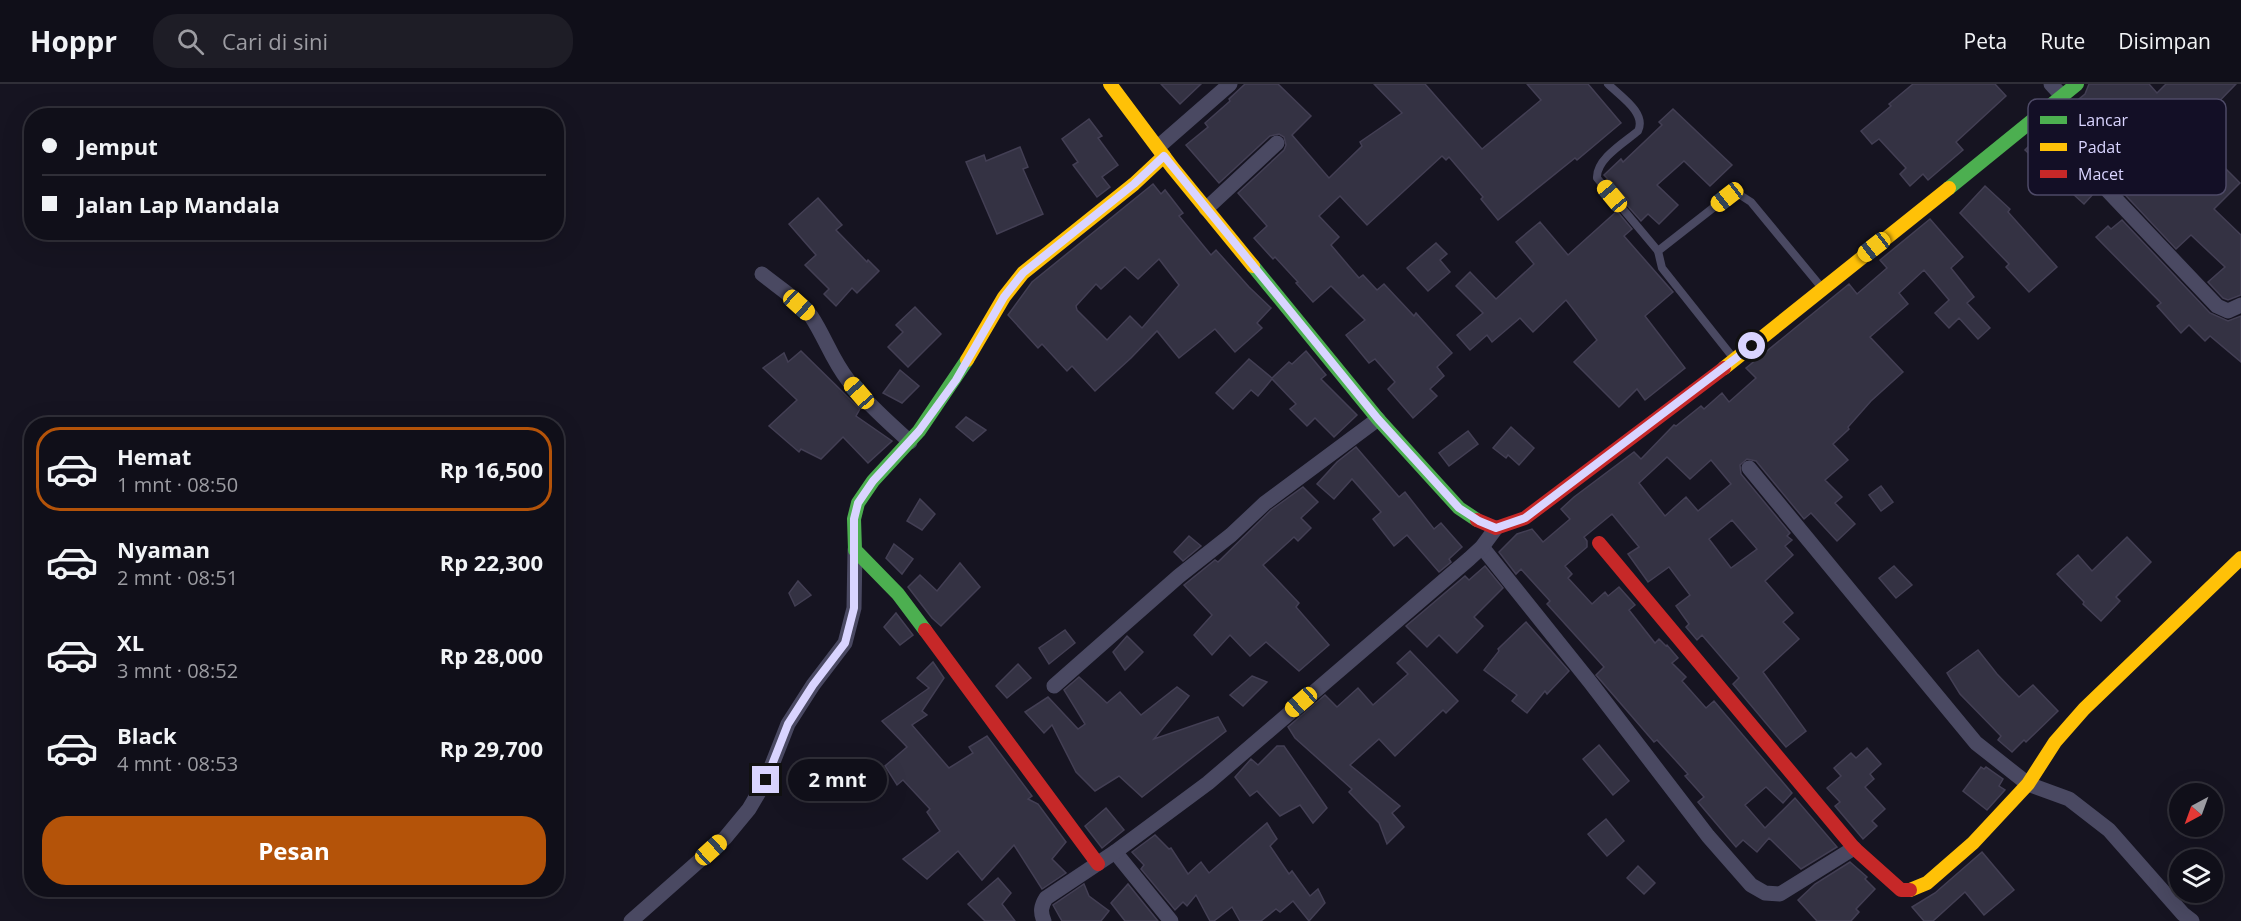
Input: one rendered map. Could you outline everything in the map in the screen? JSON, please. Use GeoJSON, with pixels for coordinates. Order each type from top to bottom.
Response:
{"type":"FeatureCollection","features":[{"type":"Feature","properties":{"kind":"street"},"geometry":{"type":"LineString","coordinates":[[1110,84],[1206,209],[1378,419],[1459,508],[1479,521],[1496,528]]}},
{"type":"Feature","properties":{"kind":"street"},"geometry":{"type":"LineString","coordinates":[[631,921],[725,838],[749,808],[766,780],[788,724],[813,685],[845,643],[854,608],[854,519],[858,503],[873,481],[910,442],[956,380],[1004,297],[1023,273],[1134,184],[1161,151],[1230,84]]}},
{"type":"Feature","properties":{"kind":"street"},"geometry":{"type":"LineString","coordinates":[[2051,84],[2062,96]]}},
{"type":"Feature","properties":{"kind":"street"},"geometry":{"type":"LineString","coordinates":[[2058,99],[2077,84]]}},
{"type":"Feature","properties":{"kind":"street"},"geometry":{"type":"LineString","coordinates":[[1044,921],[1041,915],[1042,905],[1046,898],[1115,852],[1208,783],[1482,547],[1496,528],[1525,518],[1735,360],[2028,123]]}},
{"type":"Feature","properties":{"kind":"street"},"geometry":{"type":"LineString","coordinates":[[1206,209],[1277,143]]}},
{"type":"Feature","properties":{"kind":"street"},"geometry":{"type":"LineString","coordinates":[[2112,195],[2217,306],[2228,311],[2241,305]]}},
{"type":"Feature","properties":{"kind":"street"},"geometry":{"type":"LineString","coordinates":[[762,273],[808,314],[824,337],[833,359],[847,379],[871,406],[910,442]]}},
{"type":"Feature","properties":{"kind":"street"},"geometry":{"type":"LineString","coordinates":[[1054,686],[1179,576],[1231,535],[1265,503],[1378,419]]}},
{"type":"Feature","properties":{"kind":"street"},"geometry":{"type":"LineString","coordinates":[[1749,468],[1976,743],[2028,784],[2069,799],[2109,830],[2183,914],[2192,921]]}},
{"type":"Feature","properties":{"kind":"street"},"geometry":{"type":"LineString","coordinates":[[1599,543],[1854,848],[1901,890],[1912,891],[1927,883],[1973,843],[2028,784],[2055,742],[2084,709],[2241,558]]}},
{"type":"Feature","properties":{"kind":"street"},"geometry":{"type":"LineString","coordinates":[[1482,547],[1590,682],[1708,836],[1751,885],[1765,893],[1780,894],[1854,848]]}},
{"type":"Feature","properties":{"kind":"street"},"geometry":{"type":"LineString","coordinates":[[855,550],[898,594],[1098,864]]}},
{"type":"Feature","properties":{"kind":"street"},"geometry":{"type":"LineString","coordinates":[[1115,852],[1171,921]]}},
{"type":"Feature","properties":{"kind":"lane"},"geometry":{"type":"LineString","coordinates":[[1608,84],[1639,115],[1641,124],[1638,131],[1603,161],[1597,172],[1597,178],[1658,251],[1662,267],[1735,360]]}},
{"type":"Feature","properties":{"kind":"lane"},"geometry":{"type":"LineString","coordinates":[[1658,251],[1727,197],[1737,193],[1751,202],[1822,288]]}},
{"type":"Feature","properties":{"kind":"building"},"geometry":{"type":"Polygon","coordinates":[[[1161,84],[1201,84],[1180,104],[1161,84]]]}},
{"type":"Feature","properties":{"kind":"building"},"geometry":{"type":"Polygon","coordinates":[[[1245,84],[1278,84],[1311,116],[1292,135],[1329,178],[1362,146],[1360,142],[1402,113],[1374,84],[1425,84],[1482,149],[1541,100],[1527,84],[1588,84],[1621,123],[1577,160],[1575,158],[1498,220],[1481,199],[1483,197],[1449,157],[1446,160],[1442,156],[1367,225],[1340,196],[1319,216],[1339,237],[1331,245],[1359,278],[1363,275],[1377,290],[1384,284],[1414,316],[1416,313],[1452,353],[1437,367],[1444,376],[1430,389],[1437,396],[1413,418],[1388,389],[1395,382],[1375,359],[1369,363],[1346,335],[1365,320],[1331,286],[1313,302],[1275,257],[1273,259],[1254,238],[1267,226],[1238,193],[1284,150],[1286,145],[1284,137],[1279,134],[1270,136],[1219,183],[1186,145],[1208,127],[1205,123],[1245,84]]]}},
{"type":"Feature","properties":{"kind":"building"},"geometry":{"type":"Polygon","coordinates":[[[1913,84],[1995,84],[2006,96],[1956,142],[1963,150],[1928,180],[1923,174],[1910,186],[1900,174],[1906,168],[1879,139],[1872,144],[1861,131],[1913,84]]]}},
{"type":"Feature","properties":{"kind":"building"},"geometry":{"type":"Polygon","coordinates":[[[2089,84],[2149,84],[2157,93],[2166,84],[2236,84],[2221,99],[2079,99],[2085,94],[2089,84]]]}},
{"type":"Feature","properties":{"kind":"building"},"geometry":{"type":"Polygon","coordinates":[[[1673,109],[1732,165],[1710,186],[1684,161],[1657,185],[1678,205],[1659,224],[1648,214],[1641,221],[1625,203],[1628,200],[1604,175],[1621,159],[1623,162],[1662,125],[1659,122],[1673,109]]]}},
{"type":"Feature","properties":{"kind":"building"},"geometry":{"type":"Polygon","coordinates":[[[1089,119],[1102,136],[1098,138],[1118,165],[1102,177],[1110,187],[1097,197],[1073,165],[1078,162],[1062,139],[1089,119]]]}},
{"type":"Feature","properties":{"kind":"building"},"geometry":{"type":"Polygon","coordinates":[[[1020,147],[1028,167],[1023,169],[1043,214],[997,234],[966,162],[984,155],[986,161],[1020,147]]]}},
{"type":"Feature","properties":{"kind":"building"},"geometry":{"type":"Polygon","coordinates":[[[2226,169],[2240,183],[2214,209],[2241,235],[2241,295],[2228,300],[2223,298],[2208,282],[2225,267],[2191,235],[2176,249],[2125,195],[2226,195],[2226,169]]]}},
{"type":"Feature","properties":{"kind":"building"},"geometry":{"type":"Polygon","coordinates":[[[1153,184],[1161,194],[1165,190],[1183,213],[1179,216],[1211,255],[1216,250],[1271,308],[1257,323],[1262,328],[1235,352],[1215,329],[1179,358],[1157,331],[1095,391],[1072,366],[1067,371],[1042,344],[1038,348],[1008,315],[1032,282],[1153,184]],[[1159,259],[1138,279],[1125,267],[1101,289],[1096,284],[1076,306],[1077,310],[1107,340],[1130,316],[1142,328],[1179,285],[1159,259]]]}},
{"type":"Feature","properties":{"kind":"building"},"geometry":{"type":"Polygon","coordinates":[[[1985,186],[2010,209],[2008,212],[2057,267],[2029,292],[2006,267],[2009,264],[1960,213],[1985,186]]]}},
{"type":"Feature","properties":{"kind":"building"},"geometry":{"type":"Polygon","coordinates":[[[2074,195],[2092,195],[2084,204],[2074,195]]]}},
{"type":"Feature","properties":{"kind":"building"},"geometry":{"type":"Polygon","coordinates":[[[818,198],[842,225],[836,230],[879,271],[857,293],[852,288],[836,306],[824,294],[829,289],[805,265],[816,255],[789,224],[818,198]]]}},
{"type":"Feature","properties":{"kind":"building"},"geometry":{"type":"Polygon","coordinates":[[[1617,211],[1632,229],[1624,236],[1673,292],[1645,316],[1685,368],[1645,400],[1637,389],[1619,407],[1574,362],[1597,340],[1566,300],[1533,332],[1520,318],[1492,342],[1487,335],[1470,350],[1457,335],[1483,313],[1456,286],[1470,272],[1496,299],[1534,264],[1516,242],[1540,222],[1568,255],[1617,211]]]}},
{"type":"Feature","properties":{"kind":"building"},"geometry":{"type":"Polygon","coordinates":[[[1930,219],[1963,257],[1951,268],[1974,297],[1967,303],[1990,328],[1978,339],[1959,318],[1949,328],[1935,313],[1949,300],[1924,270],[1899,293],[1908,304],[1870,337],[1903,372],[1871,401],[1848,427],[1849,429],[1833,444],[1848,460],[1825,480],[1842,497],[1835,503],[1855,524],[1837,541],[1811,513],[1804,519],[1756,461],[1747,459],[1740,465],[1741,474],[1790,533],[1787,536],[1792,540],[1785,546],[1793,555],[1765,581],[1793,613],[1783,622],[1799,639],[1763,672],[1806,731],[1786,747],[1733,684],[1739,678],[1702,635],[1697,640],[1686,627],[1689,624],[1676,606],[1690,595],[1669,567],[1648,582],[1628,554],[1639,547],[1612,514],[1584,537],[1587,547],[1565,566],[1572,574],[1568,578],[1592,604],[1605,592],[1608,596],[1619,587],[1635,605],[1629,610],[1655,643],[1659,639],[1678,658],[1672,663],[1686,677],[1682,681],[1706,708],[1714,701],[1792,793],[1783,803],[1766,787],[1745,805],[1765,828],[1795,798],[1837,847],[1801,869],[1769,838],[1757,852],[1743,840],[1736,847],[1698,802],[1704,797],[1685,776],[1688,774],[1657,740],[1654,742],[1596,675],[1604,667],[1547,604],[1550,601],[1521,569],[1516,574],[1499,552],[1517,534],[1532,529],[1543,542],[1570,519],[1561,509],[1574,497],[1634,452],[1641,459],[1674,425],[1676,426],[1701,406],[1704,409],[1722,393],[1729,402],[1756,378],[1746,368],[1849,284],[1857,294],[1887,268],[1880,260],[1930,219]],[[1667,457],[1639,483],[1665,516],[1686,497],[1698,511],[1731,484],[1711,460],[1690,479],[1667,457]],[[1732,520],[1709,539],[1731,568],[1757,549],[1732,520]]]}},
{"type":"Feature","properties":{"kind":"building"},"geometry":{"type":"Polygon","coordinates":[[[2122,220],[2210,313],[2228,321],[2241,316],[2241,362],[2210,336],[2205,341],[2189,325],[2181,333],[2157,306],[2161,303],[2096,237],[2108,226],[2111,229],[2122,220]]]}},
{"type":"Feature","properties":{"kind":"building"},"geometry":{"type":"Polygon","coordinates":[[[1436,243],[1447,254],[1440,260],[1450,272],[1428,291],[1407,268],[1436,243]]]}},
{"type":"Feature","properties":{"kind":"building"},"geometry":{"type":"Polygon","coordinates":[[[915,307],[941,334],[908,367],[888,347],[903,332],[896,325],[915,307]]]}},
{"type":"Feature","properties":{"kind":"building"},"geometry":{"type":"Polygon","coordinates":[[[801,351],[860,409],[856,416],[892,441],[868,463],[843,437],[821,459],[801,449],[799,452],[769,426],[797,400],[763,368],[784,353],[788,362],[801,351]]]}},
{"type":"Feature","properties":{"kind":"building"},"geometry":{"type":"Polygon","coordinates":[[[1306,351],[1326,375],[1321,379],[1357,415],[1334,437],[1315,418],[1307,426],[1290,409],[1296,404],[1272,379],[1258,396],[1251,390],[1233,409],[1216,393],[1249,359],[1272,378],[1289,362],[1292,364],[1306,351]]]}},
{"type":"Feature","properties":{"kind":"building"},"geometry":{"type":"Polygon","coordinates":[[[900,370],[919,386],[902,403],[883,393],[900,370]]]}},
{"type":"Feature","properties":{"kind":"building"},"geometry":{"type":"Polygon","coordinates":[[[966,417],[986,430],[973,441],[956,427],[966,417]]]}},
{"type":"Feature","properties":{"kind":"building"},"geometry":{"type":"Polygon","coordinates":[[[1511,427],[1534,448],[1519,465],[1508,455],[1506,458],[1493,448],[1511,427]]]}},
{"type":"Feature","properties":{"kind":"building"},"geometry":{"type":"Polygon","coordinates":[[[1468,431],[1478,444],[1449,466],[1439,453],[1468,431]]]}},
{"type":"Feature","properties":{"kind":"building"},"geometry":{"type":"Polygon","coordinates":[[[1356,447],[1399,497],[1405,492],[1434,529],[1441,523],[1462,547],[1449,559],[1451,562],[1439,572],[1407,535],[1394,546],[1373,519],[1381,512],[1352,479],[1334,499],[1317,484],[1337,462],[1356,447]]]}},
{"type":"Feature","properties":{"kind":"building"},"geometry":{"type":"Polygon","coordinates":[[[1881,486],[1893,502],[1881,511],[1869,495],[1881,486]]]}},
{"type":"Feature","properties":{"kind":"building"},"geometry":{"type":"Polygon","coordinates":[[[1303,487],[1318,502],[1301,518],[1311,528],[1298,541],[1294,537],[1263,565],[1299,603],[1296,607],[1329,645],[1299,671],[1266,642],[1250,656],[1230,635],[1212,655],[1194,635],[1212,615],[1184,585],[1215,560],[1218,562],[1271,510],[1303,487]]]}},
{"type":"Feature","properties":{"kind":"building"},"geometry":{"type":"Polygon","coordinates":[[[920,499],[935,514],[922,530],[907,521],[920,499]]]}},
{"type":"Feature","properties":{"kind":"building"},"geometry":{"type":"Polygon","coordinates":[[[1189,536],[1201,546],[1183,561],[1174,552],[1189,536]]]}},
{"type":"Feature","properties":{"kind":"building"},"geometry":{"type":"Polygon","coordinates":[[[2127,537],[2151,562],[2116,597],[2120,601],[2101,621],[2057,574],[2078,555],[2092,571],[2127,537]]]}},
{"type":"Feature","properties":{"kind":"building"},"geometry":{"type":"Polygon","coordinates":[[[894,544],[913,559],[902,574],[886,558],[894,544]]]}},
{"type":"Feature","properties":{"kind":"building"},"geometry":{"type":"Polygon","coordinates":[[[960,563],[980,587],[941,626],[908,587],[920,575],[937,591],[960,563]]]}},
{"type":"Feature","properties":{"kind":"building"},"geometry":{"type":"Polygon","coordinates":[[[1485,566],[1503,588],[1474,617],[1483,626],[1457,653],[1439,635],[1427,647],[1406,626],[1465,576],[1469,580],[1485,566]]]}},
{"type":"Feature","properties":{"kind":"building"},"geometry":{"type":"Polygon","coordinates":[[[1894,566],[1912,585],[1896,598],[1879,578],[1894,566]]]}},
{"type":"Feature","properties":{"kind":"building"},"geometry":{"type":"Polygon","coordinates":[[[798,581],[811,595],[795,606],[789,593],[798,581]]]}},
{"type":"Feature","properties":{"kind":"building"},"geometry":{"type":"Polygon","coordinates":[[[896,613],[913,635],[900,645],[884,627],[896,613]]]}},
{"type":"Feature","properties":{"kind":"building"},"geometry":{"type":"Polygon","coordinates":[[[1526,622],[1569,671],[1547,694],[1545,691],[1527,713],[1512,701],[1517,695],[1484,670],[1499,651],[1498,649],[1526,622]]]}},
{"type":"Feature","properties":{"kind":"building"},"geometry":{"type":"Polygon","coordinates":[[[1065,630],[1075,643],[1049,664],[1039,648],[1065,630]]]}},
{"type":"Feature","properties":{"kind":"building"},"geometry":{"type":"Polygon","coordinates":[[[1127,636],[1143,652],[1125,670],[1113,652],[1127,636]]]}},
{"type":"Feature","properties":{"kind":"building"},"geometry":{"type":"Polygon","coordinates":[[[1978,650],[2019,697],[2033,685],[2058,711],[2026,742],[2024,740],[2012,752],[1998,740],[2001,736],[1960,694],[1947,673],[1978,650]]]}},
{"type":"Feature","properties":{"kind":"building"},"geometry":{"type":"Polygon","coordinates":[[[1410,651],[1458,701],[1446,713],[1443,710],[1395,756],[1379,739],[1350,765],[1400,806],[1392,813],[1404,827],[1387,844],[1379,823],[1349,792],[1352,789],[1295,738],[1288,727],[1325,695],[1337,707],[1358,688],[1373,705],[1408,674],[1397,663],[1410,651]]]}},
{"type":"Feature","properties":{"kind":"building"},"geometry":{"type":"Polygon","coordinates":[[[933,662],[944,678],[922,711],[927,715],[912,725],[949,768],[973,753],[969,747],[987,736],[1032,796],[1028,799],[1038,804],[1066,842],[1052,859],[1066,873],[1042,889],[1014,845],[982,880],[958,851],[927,879],[903,859],[940,831],[927,812],[930,809],[903,780],[897,785],[885,766],[907,747],[882,721],[929,688],[917,678],[933,662]]]}},
{"type":"Feature","properties":{"kind":"building"},"geometry":{"type":"Polygon","coordinates":[[[1018,664],[1031,678],[1007,698],[996,686],[1018,664]]]}},
{"type":"Feature","properties":{"kind":"building"},"geometry":{"type":"Polygon","coordinates":[[[1252,676],[1267,682],[1243,706],[1230,695],[1252,676]]]}},
{"type":"Feature","properties":{"kind":"building"},"geometry":{"type":"Polygon","coordinates":[[[1079,677],[1107,703],[1120,692],[1141,715],[1177,687],[1189,696],[1154,739],[1218,717],[1226,731],[1142,797],[1119,776],[1095,791],[1076,772],[1052,725],[1044,733],[1025,712],[1048,697],[1078,729],[1085,724],[1064,690],[1079,677]]]}},
{"type":"Feature","properties":{"kind":"building"},"geometry":{"type":"Polygon","coordinates":[[[1599,745],[1629,781],[1613,795],[1583,759],[1599,745]]]}},
{"type":"Feature","properties":{"kind":"building"},"geometry":{"type":"Polygon","coordinates":[[[1277,746],[1284,746],[1327,808],[1313,823],[1300,805],[1280,816],[1257,791],[1250,796],[1235,777],[1251,759],[1258,765],[1277,746]]]}},
{"type":"Feature","properties":{"kind":"building"},"geometry":{"type":"Polygon","coordinates":[[[1867,748],[1881,764],[1870,774],[1874,779],[1865,787],[1885,809],[1872,821],[1877,826],[1863,839],[1835,806],[1840,802],[1827,788],[1841,776],[1834,768],[1851,753],[1856,758],[1867,748]]]}},
{"type":"Feature","properties":{"kind":"building"},"geometry":{"type":"Polygon","coordinates":[[[1981,767],[1984,769],[1986,767],[2003,779],[1999,786],[2005,790],[1987,810],[1963,791],[1981,767]]]}},
{"type":"Feature","properties":{"kind":"building"},"geometry":{"type":"Polygon","coordinates":[[[1106,808],[1124,830],[1102,848],[1085,826],[1106,808]]]}},
{"type":"Feature","properties":{"kind":"building"},"geometry":{"type":"Polygon","coordinates":[[[1606,819],[1624,841],[1607,856],[1588,834],[1606,819]]]}},
{"type":"Feature","properties":{"kind":"building"},"geometry":{"type":"Polygon","coordinates":[[[1267,823],[1277,839],[1270,846],[1289,874],[1292,871],[1310,896],[1318,889],[1325,903],[1309,921],[1293,901],[1280,912],[1276,909],[1261,921],[1240,921],[1232,907],[1214,921],[1210,921],[1196,895],[1187,906],[1183,902],[1175,910],[1141,869],[1144,865],[1132,852],[1155,835],[1169,849],[1171,848],[1188,874],[1201,862],[1209,873],[1267,823]]]}},
{"type":"Feature","properties":{"kind":"building"},"geometry":{"type":"Polygon","coordinates":[[[1982,852],[2014,890],[1984,915],[1965,892],[1933,921],[1924,921],[1912,907],[1935,893],[1982,852]]]}},
{"type":"Feature","properties":{"kind":"building"},"geometry":{"type":"Polygon","coordinates":[[[1850,862],[1867,877],[1865,879],[1875,889],[1856,909],[1859,912],[1851,921],[1817,921],[1798,900],[1815,884],[1850,862]]]}},
{"type":"Feature","properties":{"kind":"building"},"geometry":{"type":"Polygon","coordinates":[[[1638,866],[1655,883],[1644,894],[1627,878],[1638,866]]]}},
{"type":"Feature","properties":{"kind":"building"},"geometry":{"type":"Polygon","coordinates":[[[998,878],[1011,893],[1002,904],[1015,921],[985,921],[968,904],[998,878]]]}},
{"type":"Feature","properties":{"kind":"building"},"geometry":{"type":"Polygon","coordinates":[[[1084,884],[1089,896],[1109,911],[1101,921],[1062,921],[1053,905],[1084,884]]]}},
{"type":"Feature","properties":{"kind":"building"},"geometry":{"type":"Polygon","coordinates":[[[1128,884],[1158,921],[1125,921],[1111,903],[1128,884]]]}},
{"type":"Feature","properties":{"kind":"traffic: fast"},"geometry":{"type":"LineString","coordinates":[[2059,99],[2077,84]]}},
{"type":"Feature","properties":{"kind":"traffic: fast"},"geometry":{"type":"LineString","coordinates":[[1949,188],[2028,124]]}},
{"type":"Feature","properties":{"kind":"traffic: fast"},"geometry":{"type":"LineString","coordinates":[[1253,266],[1378,419],[1459,508],[1477,520]]}},
{"type":"Feature","properties":{"kind":"traffic: fast"},"geometry":{"type":"LineString","coordinates":[[925,630],[898,594],[855,550],[854,519],[858,503],[873,481],[919,431],[967,360]]}},
{"type":"Feature","properties":{"kind":"traffic: slow"},"geometry":{"type":"LineString","coordinates":[[1110,84],[1172,167],[1253,266]]}},
{"type":"Feature","properties":{"kind":"traffic: slow"},"geometry":{"type":"LineString","coordinates":[[967,360],[1004,297],[1023,273],[1134,184],[1164,156]]}},
{"type":"Feature","properties":{"kind":"traffic: slow"},"geometry":{"type":"LineString","coordinates":[[1724,368],[1949,188]]}},
{"type":"Feature","properties":{"kind":"traffic: slow"},"geometry":{"type":"LineString","coordinates":[[1910,890],[1927,883],[1973,843],[2028,784],[2055,742],[2084,709],[2241,558]]}},
{"type":"Feature","properties":{"kind":"traffic: jam"},"geometry":{"type":"LineString","coordinates":[[1477,520],[1496,528],[1525,518],[1724,368]]}},
{"type":"Feature","properties":{"kind":"traffic: jam"},"geometry":{"type":"LineString","coordinates":[[1599,543],[1854,848],[1901,890],[1910,890]]}},
{"type":"Feature","properties":{"kind":"traffic: jam"},"geometry":{"type":"LineString","coordinates":[[925,630],[1098,864]]}},
{"type":"Feature","properties":{"kind":"route"},"geometry":{"type":"LineString","coordinates":[[766,780],[788,724],[813,685],[845,643],[854,608],[854,519],[858,503],[873,481],[919,431],[956,380],[1004,297],[1023,273],[1134,184],[1164,156],[1378,419],[1459,508],[1479,521],[1496,528],[1525,518],[1752,346]]}}]}
